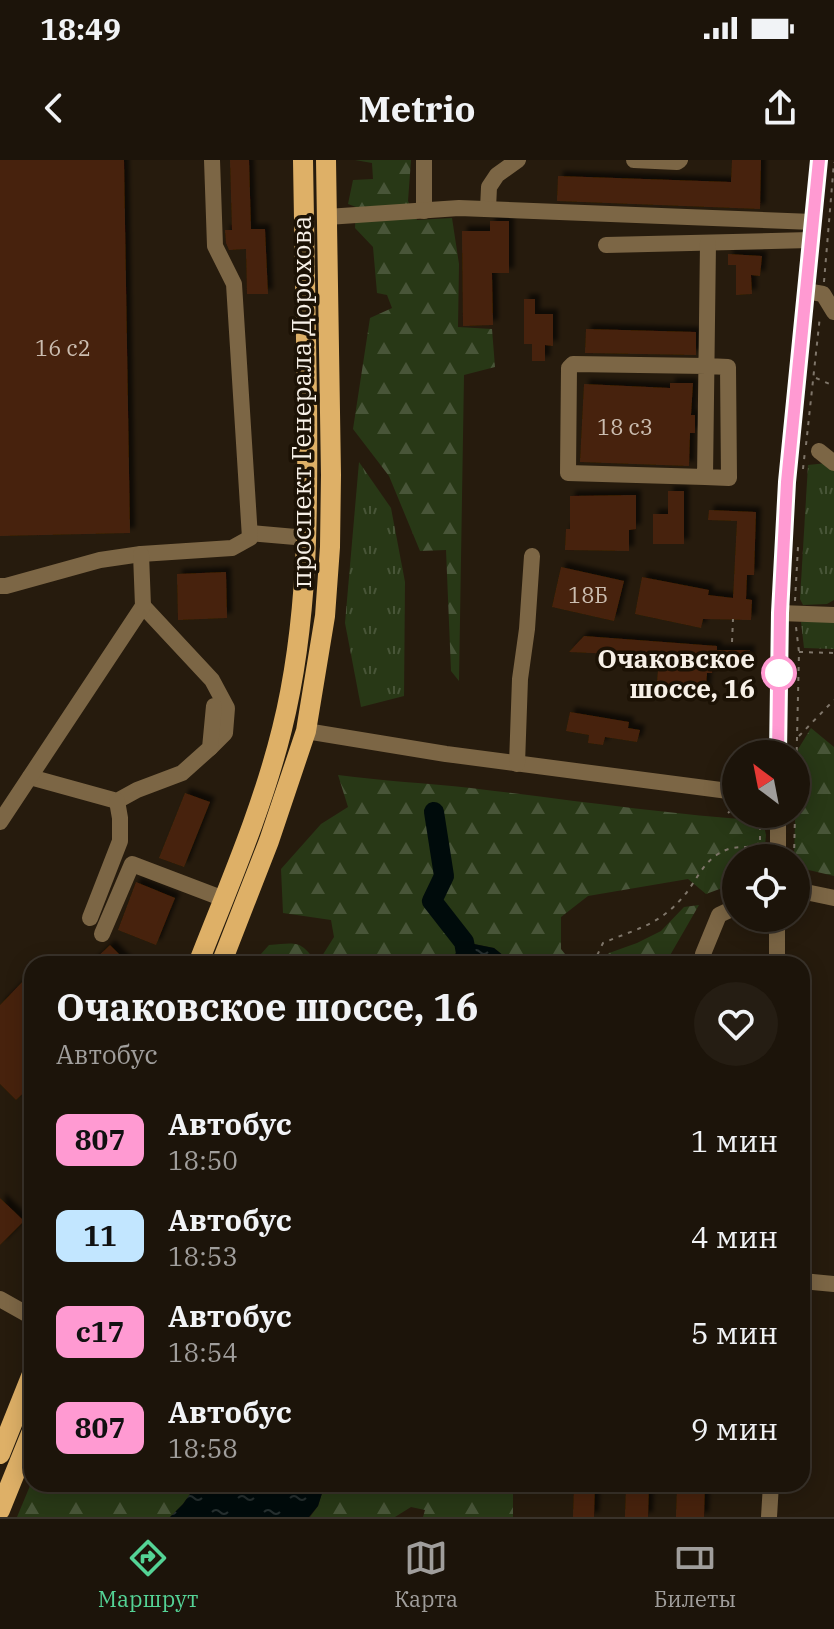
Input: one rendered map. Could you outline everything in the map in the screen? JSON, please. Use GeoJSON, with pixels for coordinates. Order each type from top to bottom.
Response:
{"type":"FeatureCollection","features":[{"type":"Feature","properties":{"kind":"main road","name":"проспект Генерала Дорохова"},"geometry":{"type":"LineString","coordinates":[[201,956],[267,783],[283,728],[303,610],[308,486],[303,160]]}},
{"type":"Feature","properties":{"kind":"main road","name":"проспект Генерала Дорохова"},"geometry":{"type":"LineString","coordinates":[[224,956],[269,841],[306,731],[325,616],[331,475],[326,160]]}},
{"type":"Feature","properties":{"kind":"main road"},"geometry":{"type":"LineString","coordinates":[[0,1454],[6,1419],[24,1388]]}},
{"type":"Feature","properties":{"kind":"main road"},"geometry":{"type":"LineString","coordinates":[[0,1510],[24,1451]]}},
{"type":"Feature","properties":{"kind":"street"},"geometry":{"type":"LineString","coordinates":[[0,586],[100,560],[232,548],[250,538],[234,284],[215,246],[212,160]]}},
{"type":"Feature","properties":{"kind":"street"},"geometry":{"type":"LineString","coordinates":[[424,160],[424,211]]}},
{"type":"Feature","properties":{"kind":"street"},"geometry":{"type":"LineString","coordinates":[[488,209],[489,187],[497,175],[518,160]]}},
{"type":"Feature","properties":{"kind":"street"},"geometry":{"type":"LineString","coordinates":[[634,160],[680,160]]}},
{"type":"Feature","properties":{"kind":"street"},"geometry":{"type":"LineString","coordinates":[[779,740],[787,614],[787,482],[814,292],[810,240],[819,160]]}},
{"type":"Feature","properties":{"kind":"street"},"geometry":{"type":"LineString","coordinates":[[327,217],[459,208],[813,222]]}},
{"type":"Feature","properties":{"kind":"street"},"geometry":{"type":"LineString","coordinates":[[606,245],[810,240]]}},
{"type":"Feature","properties":{"kind":"street"},"geometry":{"type":"LineString","coordinates":[[705,477],[708,243]]}},
{"type":"Feature","properties":{"kind":"street"},"geometry":{"type":"LineString","coordinates":[[814,292],[834,312]]}},
{"type":"Feature","properties":{"kind":"street"},"geometry":{"type":"LineString","coordinates":[[573,364],[706,366],[728,367],[729,478],[568,473],[569,368],[573,364]]}},
{"type":"Feature","properties":{"kind":"street"},"geometry":{"type":"LineString","coordinates":[[819,451],[834,463]]}},
{"type":"Feature","properties":{"kind":"street"},"geometry":{"type":"LineString","coordinates":[[250,533],[307,538]]}},
{"type":"Feature","properties":{"kind":"street"},"geometry":{"type":"LineString","coordinates":[[0,822],[143,606],[141,554]]}},
{"type":"Feature","properties":{"kind":"street"},"geometry":{"type":"LineString","coordinates":[[517,764],[520,679],[532,556]]}},
{"type":"Feature","properties":{"kind":"street"},"geometry":{"type":"LineString","coordinates":[[30,777],[117,801],[182,773],[225,733],[227,708],[212,680],[143,606]]}},
{"type":"Feature","properties":{"kind":"street"},"geometry":{"type":"LineString","coordinates":[[787,614],[831,613]]}},
{"type":"Feature","properties":{"kind":"street"},"geometry":{"type":"LineString","coordinates":[[210,748],[214,706]]}},
{"type":"Feature","properties":{"kind":"street"},"geometry":{"type":"LineString","coordinates":[[306,731],[446,754],[722,790]]}},
{"type":"Feature","properties":{"kind":"street"},"geometry":{"type":"LineString","coordinates":[[90,918],[120,841],[117,801]]}},
{"type":"Feature","properties":{"kind":"street"},"geometry":{"type":"LineString","coordinates":[[102,934],[132,864],[224,899]]}},
{"type":"Feature","properties":{"kind":"street"},"geometry":{"type":"LineString","coordinates":[[810,893],[834,898]]}},
{"type":"Feature","properties":{"kind":"street"},"geometry":{"type":"LineString","coordinates":[[703,956],[722,914]]}},
{"type":"Feature","properties":{"kind":"street"},"geometry":{"type":"LineString","coordinates":[[777,932],[777,956]]}},
{"type":"Feature","properties":{"kind":"street"},"geometry":{"type":"LineString","coordinates":[[810,1282],[834,1284]]}},
{"type":"Feature","properties":{"kind":"street"},"geometry":{"type":"LineString","coordinates":[[0,1299],[24,1312]]}},
{"type":"Feature","properties":{"kind":"street"},"geometry":{"type":"LineString","coordinates":[[769,1517],[771,1492]]}},
{"type":"Feature","properties":{"kind":"path"},"geometry":{"type":"LineString","coordinates":[[802,476],[815,377],[814,292],[834,162]]}},
{"type":"Feature","properties":{"kind":"path"},"geometry":{"type":"LineString","coordinates":[[815,377],[834,386]]}},
{"type":"Feature","properties":{"kind":"path"},"geometry":{"type":"LineString","coordinates":[[798,740],[799,652],[787,614],[799,537]]}},
{"type":"Feature","properties":{"kind":"path"},"geometry":{"type":"LineString","coordinates":[[732,642],[733,619]]}},
{"type":"Feature","properties":{"kind":"path"},"geometry":{"type":"LineString","coordinates":[[799,652],[834,653]]}},
{"type":"Feature","properties":{"kind":"path"},"geometry":{"type":"LineString","coordinates":[[798,737],[834,700]]}},
{"type":"Feature","properties":{"kind":"path"},"geometry":{"type":"LineString","coordinates":[[597,956],[603,943],[663,918],[718,854],[737,845],[753,847],[760,844],[760,828]]}},
{"type":"Feature","properties":{"kind":"green space"},"geometry":{"type":"Polygon","coordinates":[[[355,160],[411,160],[408,201],[417,220],[452,218],[459,264],[458,327],[492,329],[495,367],[464,375],[459,681],[451,671],[446,550],[420,551],[389,476],[353,429],[370,318],[392,308],[387,295],[377,293],[373,247],[355,228],[356,207],[348,204],[353,180],[373,179],[372,163],[355,160]]]}},
{"type":"Feature","properties":{"kind":"green space"},"geometry":{"type":"Polygon","coordinates":[[[359,462],[391,508],[405,582],[404,696],[361,707],[345,623],[359,462]]]}},
{"type":"Feature","properties":{"kind":"green space"},"geometry":{"type":"Polygon","coordinates":[[[827,463],[834,468],[834,600],[827,604],[803,605],[800,599],[808,465],[827,463]]]}},
{"type":"Feature","properties":{"kind":"green space"},"geometry":{"type":"Polygon","coordinates":[[[834,621],[834,649],[804,648],[801,622],[834,621]]]}},
{"type":"Feature","properties":{"kind":"green space"},"geometry":{"type":"Polygon","coordinates":[[[811,728],[834,747],[834,876],[810,870],[810,844],[794,844],[795,828],[810,828],[810,740],[804,740],[811,728]]]}},
{"type":"Feature","properties":{"kind":"green space"},"geometry":{"type":"Polygon","coordinates":[[[338,775],[722,817],[722,828],[764,828],[765,844],[722,844],[722,888],[706,894],[688,879],[588,896],[561,917],[561,949],[567,956],[504,956],[494,948],[464,942],[454,956],[322,956],[334,937],[331,920],[283,913],[281,869],[321,824],[348,807],[338,775]]]}},
{"type":"Feature","properties":{"kind":"green space"},"geometry":{"type":"Polygon","coordinates":[[[699,905],[670,956],[607,956],[661,931],[684,907],[699,905]]]}},
{"type":"Feature","properties":{"kind":"green space"},"geometry":{"type":"Polygon","coordinates":[[[297,944],[311,956],[259,956],[269,945],[297,944]]]}},
{"type":"Feature","properties":{"kind":"green space"},"geometry":{"type":"Polygon","coordinates":[[[27,1492],[191,1492],[170,1517],[17,1517],[27,1492]]]}},
{"type":"Feature","properties":{"kind":"green space"},"geometry":{"type":"Polygon","coordinates":[[[322,1492],[513,1492],[513,1517],[423,1517],[425,1510],[411,1507],[395,1517],[310,1517],[322,1492]]]}},
{"type":"Feature","properties":{"kind":"water"},"geometry":{"type":"Polygon","coordinates":[[[464,942],[494,948],[504,956],[454,956],[464,942]]]}},
{"type":"Feature","properties":{"kind":"water"},"geometry":{"type":"Polygon","coordinates":[[[191,1492],[322,1492],[318,1506],[309,1517],[170,1517],[191,1492]]]}},
{"type":"Feature","properties":{"kind":"building"},"geometry":{"type":"Polygon","coordinates":[[[0,160],[124,160],[130,533],[0,536],[0,160]]]}},
{"type":"Feature","properties":{"kind":"building"},"geometry":{"type":"Polygon","coordinates":[[[230,160],[249,160],[251,229],[265,229],[268,294],[247,294],[246,249],[229,250],[226,243],[225,230],[232,230],[230,160]]]}},
{"type":"Feature","properties":{"kind":"building"},"geometry":{"type":"Polygon","coordinates":[[[732,160],[761,160],[760,209],[557,201],[558,176],[731,182],[732,160]]]}},
{"type":"Feature","properties":{"kind":"building"},"geometry":{"type":"Polygon","coordinates":[[[490,221],[509,221],[509,273],[492,273],[493,325],[463,326],[462,231],[490,231],[490,221]]]}},
{"type":"Feature","properties":{"kind":"building"},"geometry":{"type":"Polygon","coordinates":[[[728,254],[762,256],[760,276],[751,275],[752,294],[736,295],[736,265],[728,265],[728,254]]]}},
{"type":"Feature","properties":{"kind":"building"},"geometry":{"type":"Polygon","coordinates":[[[524,299],[535,299],[535,314],[553,314],[553,346],[545,345],[545,361],[532,361],[532,344],[524,344],[524,299]]]}},
{"type":"Feature","properties":{"kind":"building"},"geometry":{"type":"Polygon","coordinates":[[[586,329],[696,332],[696,355],[585,353],[586,329]]]}},
{"type":"Feature","properties":{"kind":"building"},"geometry":{"type":"Polygon","coordinates":[[[670,383],[693,383],[691,415],[695,415],[695,433],[690,433],[689,466],[580,462],[584,384],[670,388],[670,383]]]}},
{"type":"Feature","properties":{"kind":"building"},"geometry":{"type":"Polygon","coordinates":[[[668,491],[684,491],[684,544],[653,544],[653,514],[668,514],[668,491]]]}},
{"type":"Feature","properties":{"kind":"building"},"geometry":{"type":"Polygon","coordinates":[[[636,495],[636,529],[629,530],[629,551],[565,550],[566,529],[570,529],[570,496],[636,495]]]}},
{"type":"Feature","properties":{"kind":"building"},"geometry":{"type":"Polygon","coordinates":[[[709,510],[756,512],[754,575],[747,575],[746,599],[752,600],[751,620],[703,619],[701,628],[635,614],[642,577],[709,590],[708,595],[733,598],[737,521],[708,520],[709,510]]]}},
{"type":"Feature","properties":{"kind":"building"},"geometry":{"type":"Polygon","coordinates":[[[561,567],[624,581],[614,621],[552,607],[561,567]]]}},
{"type":"Feature","properties":{"kind":"building"},"geometry":{"type":"Polygon","coordinates":[[[226,572],[227,618],[178,620],[177,574],[226,572]]]}},
{"type":"Feature","properties":{"kind":"building"},"geometry":{"type":"Polygon","coordinates":[[[584,636],[717,646],[717,650],[750,650],[749,662],[713,662],[712,673],[707,673],[705,699],[656,696],[659,656],[569,652],[584,636]]]}},
{"type":"Feature","properties":{"kind":"building"},"geometry":{"type":"Polygon","coordinates":[[[570,712],[629,722],[628,728],[640,730],[637,742],[605,737],[603,745],[588,743],[589,735],[566,731],[570,712]]]}},
{"type":"Feature","properties":{"kind":"building"},"geometry":{"type":"Polygon","coordinates":[[[185,793],[210,802],[184,867],[159,858],[185,793]]]}},
{"type":"Feature","properties":{"kind":"building"},"geometry":{"type":"Polygon","coordinates":[[[136,882],[175,898],[156,945],[118,930],[136,882]]]}},
{"type":"Feature","properties":{"kind":"building"},"geometry":{"type":"Polygon","coordinates":[[[110,945],[121,956],[98,956],[110,945]]]}},
{"type":"Feature","properties":{"kind":"building"},"geometry":{"type":"Polygon","coordinates":[[[24,980],[24,1092],[16,1100],[0,1084],[0,1005],[24,980]]]}},
{"type":"Feature","properties":{"kind":"building"},"geometry":{"type":"Polygon","coordinates":[[[0,1198],[24,1221],[0,1245],[0,1198]]]}},
{"type":"Feature","properties":{"kind":"building"},"geometry":{"type":"Polygon","coordinates":[[[574,1492],[595,1492],[594,1517],[573,1517],[574,1492]]]}},
{"type":"Feature","properties":{"kind":"building"},"geometry":{"type":"Polygon","coordinates":[[[626,1492],[649,1492],[648,1517],[625,1517],[626,1492]]]}},
{"type":"Feature","properties":{"kind":"building"},"geometry":{"type":"Polygon","coordinates":[[[677,1492],[705,1492],[704,1517],[676,1517],[677,1492]]]}},
{"type":"Feature","properties":{"kind":"waterway"},"geometry":{"type":"LineString","coordinates":[[434,812],[444,876],[432,901],[464,942],[467,956]]}},
{"type":"Feature","properties":{"kind":"bus line","name":"807"},"geometry":{"type":"LineString","coordinates":[[778,740],[780,613],[787,482],[819,160]]}},
{"type":"Feature","properties":{"kind":"place","name":"Очаковское шоссе, 16"},"geometry":{"type":"Point","coordinates":[779,673]}}]}
